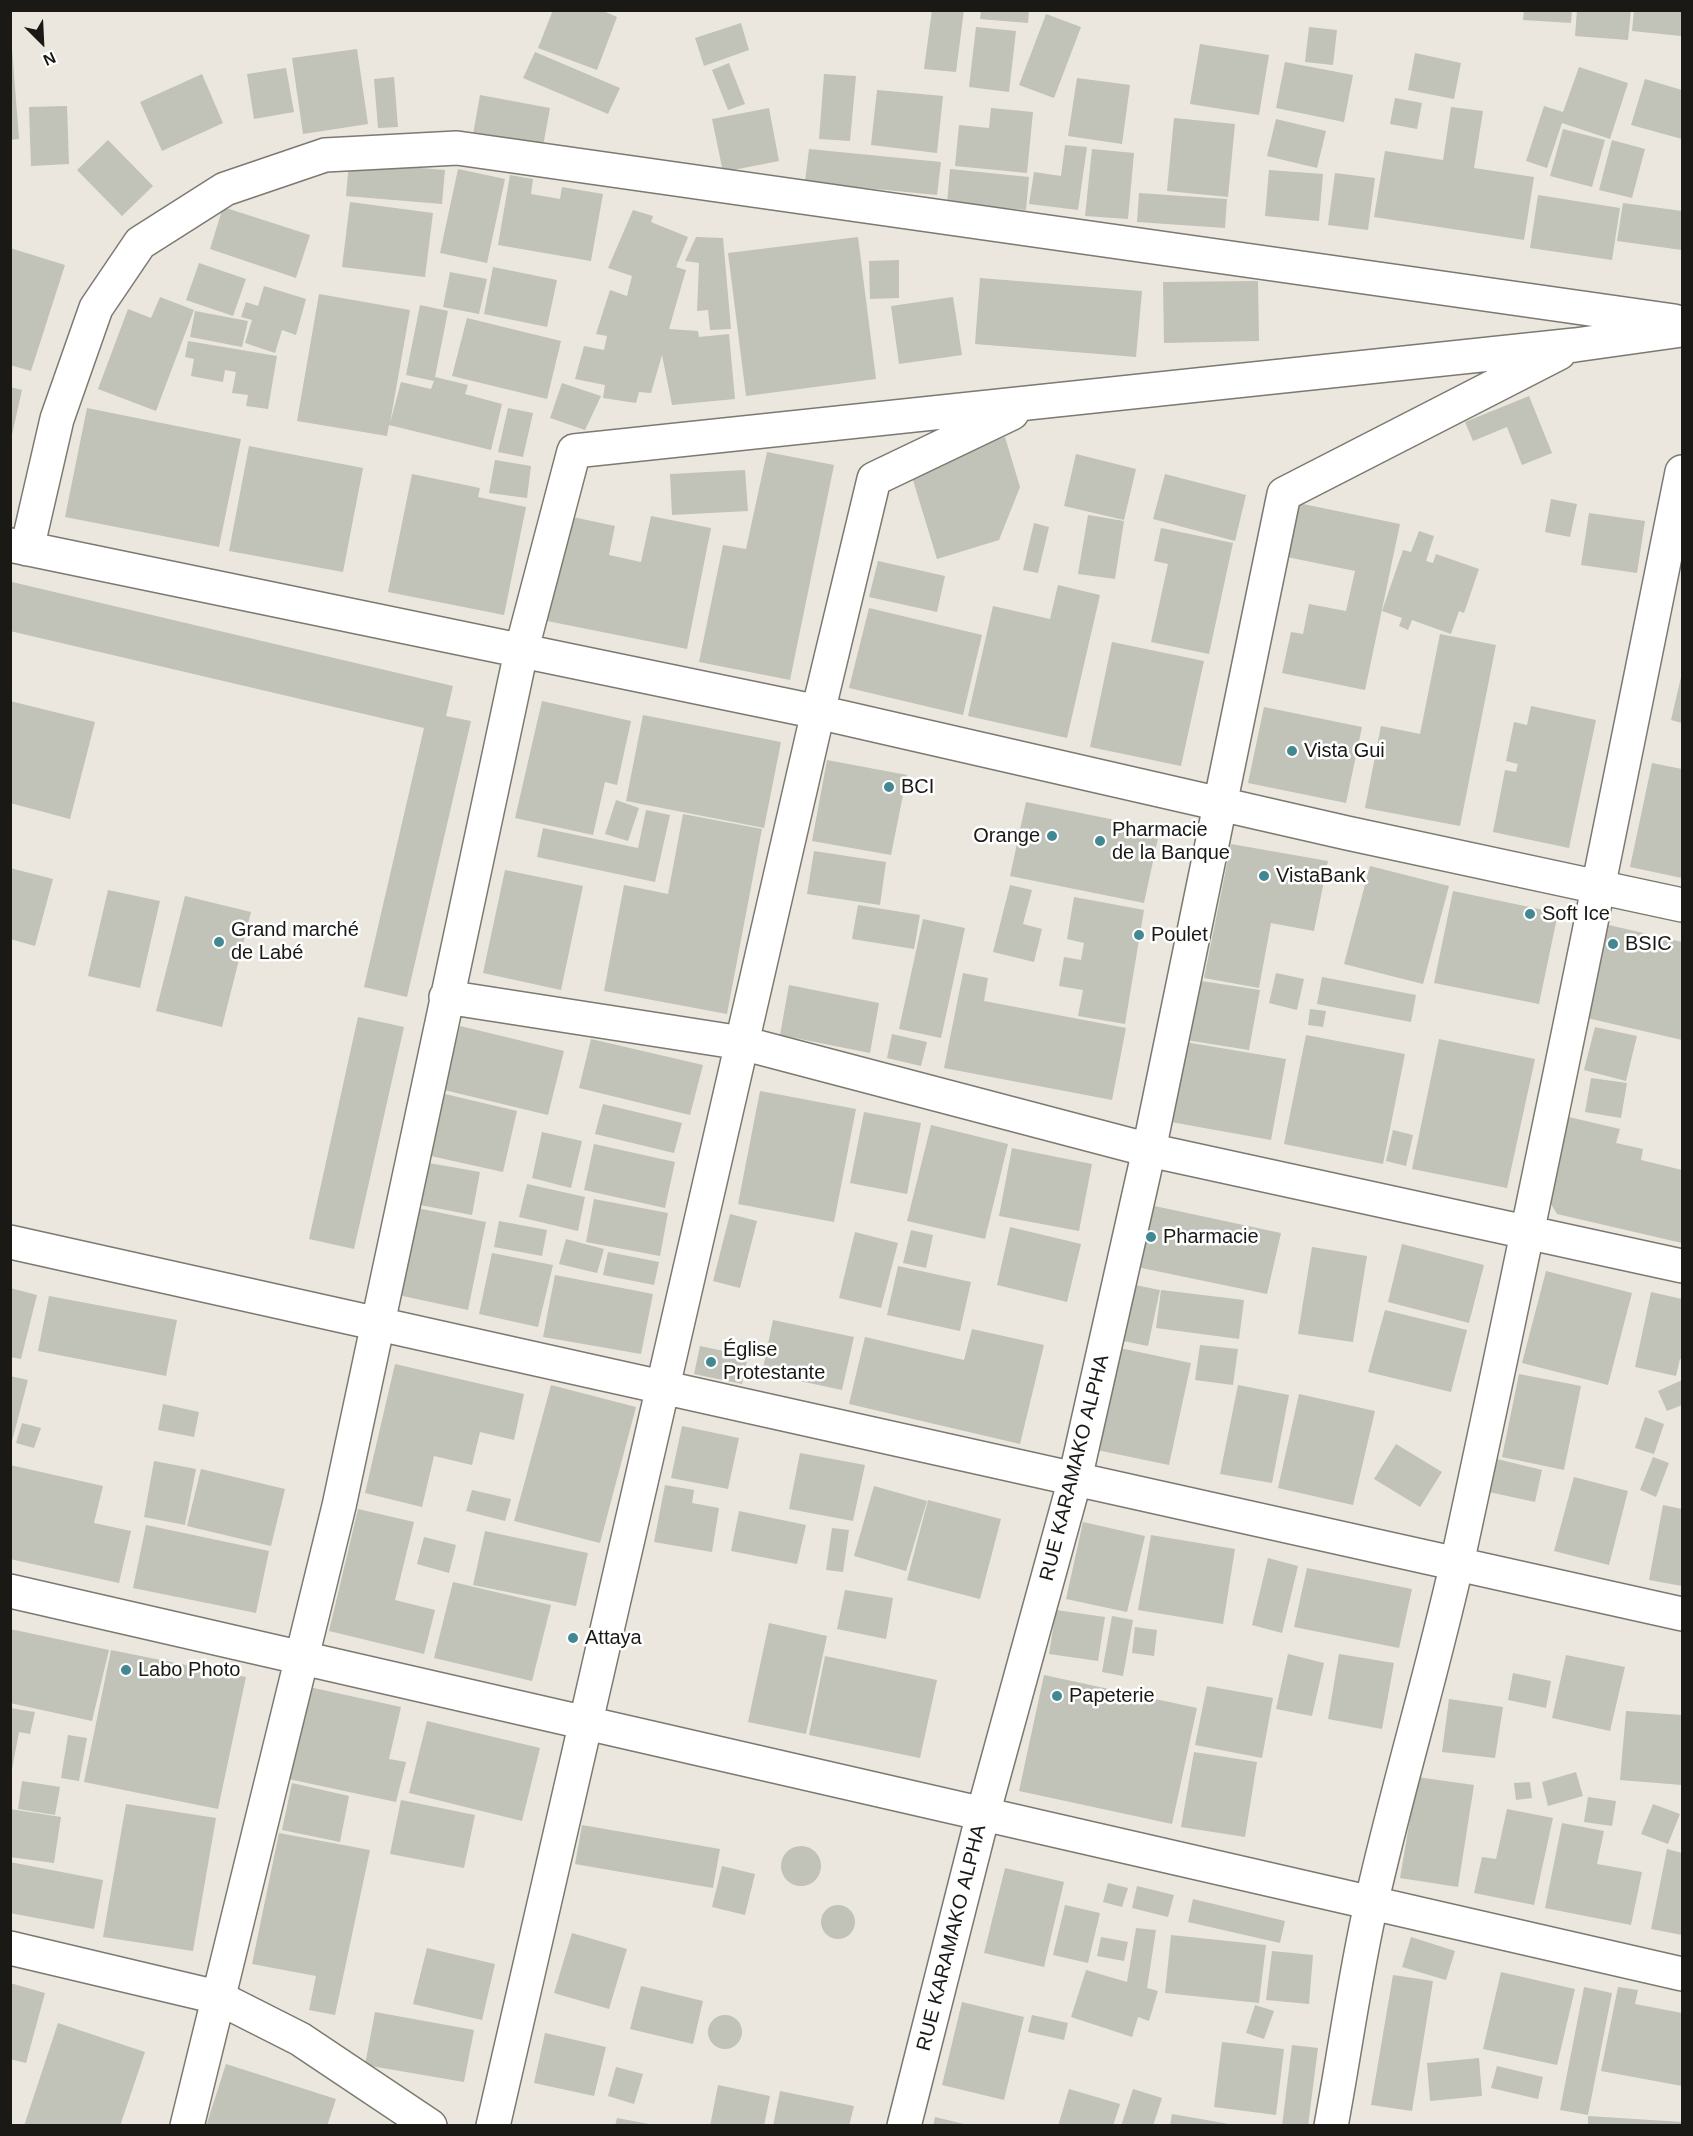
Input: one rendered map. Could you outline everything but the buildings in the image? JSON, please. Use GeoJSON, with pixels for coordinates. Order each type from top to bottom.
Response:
{"type":"FeatureCollection","features":[{"type":"Feature","properties":{"kind":"street"},"geometry":{"type":"LineString","coordinates":[[1683,322],[457,148],[325,155],[225,189],[140,243],[96,308],[57,419],[19,547],[818,712],[1218,804],[1683,905]]}},
{"type":"Feature","properties":{"kind":"street"},"geometry":{"type":"LineString","coordinates":[[187,2126],[217,1997],[303,1658],[378,1323],[521,652],[574,451],[1575,345],[1683,330]]}},
{"type":"Feature","properties":{"kind":"street","name":"RUE KARAMAKO ALPHA"},"geometry":{"type":"LineString","coordinates":[[904,2126],[983,1814],[1075,1479],[1149,1150],[1218,804],[1284,494],[1575,345]]}},
{"type":"Feature","properties":{"kind":"street"},"geometry":{"type":"LineString","coordinates":[[493,2126],[818,712],[874,478],[1036,402]]}},
{"type":"Feature","properties":{"kind":"street"},"geometry":{"type":"LineString","coordinates":[[1331,2126],[1371,1903],[1457,1564],[1528,1233],[1570,1015],[1593,921],[1683,472]]}},
{"type":"Feature","properties":{"kind":"street"},"geometry":{"type":"LineString","coordinates":[[446,997],[742,1043],[1149,1150],[1683,1266]]}},
{"type":"Feature","properties":{"kind":"street"},"geometry":{"type":"LineString","coordinates":[[10,1242],[1683,1614]]}},
{"type":"Feature","properties":{"kind":"street"},"geometry":{"type":"LineString","coordinates":[[10,1591],[1683,1974]]}},
{"type":"Feature","properties":{"kind":"street"},"geometry":{"type":"LineString","coordinates":[[10,1948],[217,1997],[300,2039],[430,2126]]}},
{"type":"Feature","properties":{"kind":"place","name":"Vista Gui"},"geometry":{"type":"Point","coordinates":[1292,751]}},
{"type":"Feature","properties":{"kind":"place","name":"BCI"},"geometry":{"type":"Point","coordinates":[889,787]}},
{"type":"Feature","properties":{"kind":"place","name":"Orange"},"geometry":{"type":"Point","coordinates":[1052,836]}},
{"type":"Feature","properties":{"kind":"place","name":"Pharmacie de la Banque"},"geometry":{"type":"Point","coordinates":[1100,841]}},
{"type":"Feature","properties":{"kind":"place","name":"VistaBank"},"geometry":{"type":"Point","coordinates":[1264,876]}},
{"type":"Feature","properties":{"kind":"place","name":"Soft Ice"},"geometry":{"type":"Point","coordinates":[1530,914]}},
{"type":"Feature","properties":{"kind":"place","name":"Poulet"},"geometry":{"type":"Point","coordinates":[1139,935]}},
{"type":"Feature","properties":{"kind":"place","name":"Grand marché de Labé"},"geometry":{"type":"Point","coordinates":[219,942]}},
{"type":"Feature","properties":{"kind":"place","name":"BSIC"},"geometry":{"type":"Point","coordinates":[1613,944]}},
{"type":"Feature","properties":{"kind":"place","name":"Pharmacie"},"geometry":{"type":"Point","coordinates":[1151,1237]}},
{"type":"Feature","properties":{"kind":"place","name":"Église Protestante"},"geometry":{"type":"Point","coordinates":[711,1362]}},
{"type":"Feature","properties":{"kind":"place","name":"Attaya"},"geometry":{"type":"Point","coordinates":[573,1638]}},
{"type":"Feature","properties":{"kind":"place","name":"Labo Photo"},"geometry":{"type":"Point","coordinates":[126,1670]}},
{"type":"Feature","properties":{"kind":"place","name":"Papeterie"},"geometry":{"type":"Point","coordinates":[1057,1696]}}]}
